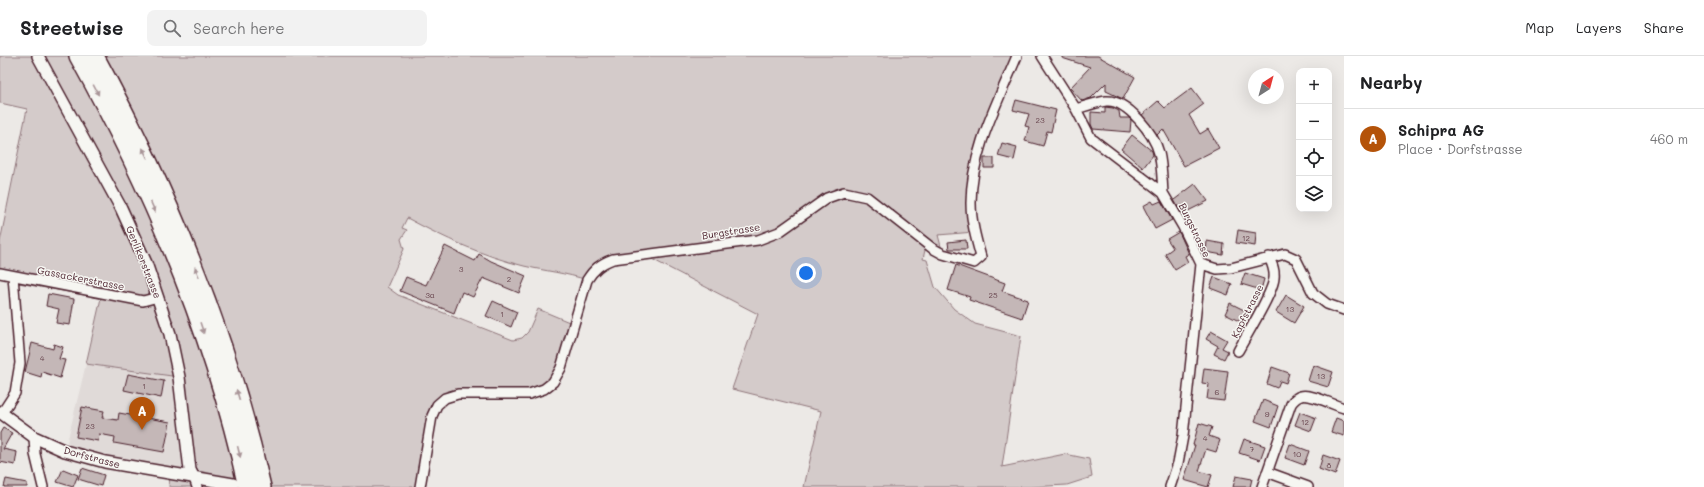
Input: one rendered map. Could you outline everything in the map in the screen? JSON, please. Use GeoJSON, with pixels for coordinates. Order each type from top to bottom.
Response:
{"type":"FeatureCollection","features":[{"type":"Feature","properties":{"kind":"highway"},"geometry":{"type":"LineString","coordinates":[[78,56],[131,158],[182,275],[201,325],[219,382],[240,486]]}},
{"type":"Feature","properties":{"kind":"highway"},"geometry":{"type":"LineString","coordinates":[[95,56],[159,183],[203,288],[234,380],[262,487]]}},
{"type":"Feature","properties":{"kind":"street","name":"Gerlikerstrasse"},"geometry":{"type":"LineString","coordinates":[[38,56],[121,208],[146,263],[170,334],[179,377],[190,470],[195,482]]}},
{"type":"Feature","properties":{"kind":"street","name":"Burgstrasse"},"geometry":{"type":"LineString","coordinates":[[420,487],[432,416],[437,405],[445,398],[458,394],[529,394],[544,389],[553,382],[561,368],[587,280],[592,271],[602,263],[613,259],[758,240],[779,232],[827,198],[844,192],[867,197],[932,248],[943,254],[974,263],[980,257],[974,232],[971,204],[973,176],[984,136],[1017,56]]}},
{"type":"Feature","properties":{"kind":"street","name":"Burgstrasse"},"geometry":{"type":"LineString","coordinates":[[1042,56],[1076,109],[1092,138],[1163,193],[1183,227],[1201,264],[1183,436],[1178,463],[1170,487]]}},
{"type":"Feature","properties":{"kind":"street"},"geometry":{"type":"LineString","coordinates":[[1076,109],[1107,101],[1122,105],[1132,111],[1155,144],[1159,153],[1163,193]]}},
{"type":"Feature","properties":{"kind":"street"},"geometry":{"type":"LineString","coordinates":[[1201,264],[1217,269],[1230,268],[1285,254],[1296,259],[1313,293],[1327,304],[1344,310]]}},
{"type":"Feature","properties":{"kind":"street","name":"Kapfstrasse"},"geometry":{"type":"LineString","coordinates":[[1238,351],[1271,290],[1274,279],[1273,268],[1269,257]]}},
{"type":"Feature","properties":{"kind":"street","name":"Gassackerstrasse"},"geometry":{"type":"LineString","coordinates":[[0,273],[143,301],[158,297]]}},
{"type":"Feature","properties":{"kind":"street"},"geometry":{"type":"LineString","coordinates":[[1,412],[15,393],[20,363],[13,276]]}},
{"type":"Feature","properties":{"kind":"street"},"geometry":{"type":"LineString","coordinates":[[1262,487],[1291,404],[1297,398],[1301,396],[1310,396],[1344,408]]}},
{"type":"Feature","properties":{"kind":"street","name":"Dorfstrasse"},"geometry":{"type":"LineString","coordinates":[[1,412],[34,437],[65,451],[105,462],[195,482],[240,486]]}},
{"type":"Feature","properties":{"kind":"street"},"geometry":{"type":"LineString","coordinates":[[34,437],[35,454],[43,487]]}},
{"type":"Feature","properties":{"kind":"street"},"geometry":{"type":"LineString","coordinates":[[1267,472],[1308,487]]}},
{"type":"Feature","properties":{"kind":"shaded area"},"geometry":{"type":"Polygon","coordinates":[[[0,56],[1017,56],[972,177],[974,232],[938,235],[943,254],[932,248],[925,250],[923,259],[927,260],[935,287],[954,309],[975,324],[1021,336],[1002,467],[1065,454],[1089,459],[1092,477],[1067,485],[1029,487],[804,487],[821,411],[732,389],[758,314],[644,255],[613,259],[587,280],[524,266],[479,252],[435,233],[407,218],[402,228],[407,230],[401,239],[404,249],[387,287],[398,295],[513,340],[522,338],[528,332],[538,309],[574,324],[561,368],[544,389],[458,394],[437,405],[420,487],[169,487],[170,473],[193,478],[179,377],[86,364],[101,298],[13,282],[0,275],[0,242],[27,109],[0,103],[0,56]]]}},
{"type":"Feature","properties":{"kind":"shaded area"},"geometry":{"type":"Polygon","coordinates":[[[86,364],[179,377],[194,478],[65,451],[86,364]]]}},
{"type":"Feature","properties":{"kind":"building"},"geometry":{"type":"Polygon","coordinates":[[[1062,56],[1098,56],[1135,77],[1123,99],[1106,91],[1106,83],[1091,98],[1082,101],[1070,88],[1090,67],[1062,58],[1062,56]]]}},
{"type":"Feature","properties":{"kind":"building"},"geometry":{"type":"Polygon","coordinates":[[[1192,88],[1204,104],[1189,115],[1200,134],[1208,129],[1219,148],[1184,166],[1163,129],[1157,135],[1142,115],[1158,101],[1165,108],[1192,88]]]}},
{"type":"Feature","properties":{"kind":"building"},"geometry":{"type":"Polygon","coordinates":[[[1016,100],[1056,110],[1051,132],[1047,131],[1043,146],[1025,141],[1029,127],[1025,126],[1029,114],[1013,110],[1016,100]]]}},
{"type":"Feature","properties":{"kind":"building"},"geometry":{"type":"Polygon","coordinates":[[[1105,107],[1113,108],[1119,111],[1120,118],[1129,118],[1131,120],[1130,132],[1093,129],[1091,124],[1091,112],[1105,113],[1105,107]]]}},
{"type":"Feature","properties":{"kind":"building"},"geometry":{"type":"Polygon","coordinates":[[[1132,135],[1152,151],[1153,155],[1143,168],[1121,149],[1132,135]]]}},
{"type":"Feature","properties":{"kind":"building"},"geometry":{"type":"Polygon","coordinates":[[[1002,143],[1017,147],[1014,160],[998,156],[1002,143]]]}},
{"type":"Feature","properties":{"kind":"building"},"geometry":{"type":"Polygon","coordinates":[[[984,158],[994,158],[994,168],[984,168],[984,158]]]}},
{"type":"Feature","properties":{"kind":"building"},"geometry":{"type":"Polygon","coordinates":[[[1195,184],[1208,201],[1182,214],[1174,200],[1195,184]]]}},
{"type":"Feature","properties":{"kind":"building"},"geometry":{"type":"Polygon","coordinates":[[[1152,201],[1154,204],[1161,201],[1172,220],[1155,229],[1143,206],[1152,201]]]}},
{"type":"Feature","properties":{"kind":"building"},"geometry":{"type":"Polygon","coordinates":[[[1238,230],[1256,233],[1255,246],[1236,243],[1238,230]]]}},
{"type":"Feature","properties":{"kind":"building"},"geometry":{"type":"Polygon","coordinates":[[[1179,232],[1189,254],[1185,256],[1188,262],[1175,270],[1165,254],[1173,248],[1167,239],[1179,232]]]}},
{"type":"Feature","properties":{"kind":"building"},"geometry":{"type":"Polygon","coordinates":[[[966,240],[967,249],[949,249],[948,242],[966,240]]]}},
{"type":"Feature","properties":{"kind":"building"},"geometry":{"type":"Polygon","coordinates":[[[1207,241],[1224,244],[1223,255],[1206,252],[1207,241]]]}},
{"type":"Feature","properties":{"kind":"building"},"geometry":{"type":"Polygon","coordinates":[[[445,246],[475,261],[479,254],[491,261],[526,276],[519,293],[483,278],[473,297],[462,292],[454,313],[400,291],[406,277],[426,285],[445,246]]]}},
{"type":"Feature","properties":{"kind":"building"},"geometry":{"type":"Polygon","coordinates":[[[956,265],[1005,283],[1002,291],[1028,300],[1022,318],[969,300],[970,297],[948,290],[956,265]]]}},
{"type":"Feature","properties":{"kind":"building"},"geometry":{"type":"Polygon","coordinates":[[[1245,273],[1264,279],[1261,290],[1241,284],[1245,273]]]}},
{"type":"Feature","properties":{"kind":"building"},"geometry":{"type":"Polygon","coordinates":[[[1214,277],[1232,284],[1228,295],[1210,288],[1214,277]]]}},
{"type":"Feature","properties":{"kind":"building"},"geometry":{"type":"Polygon","coordinates":[[[48,294],[74,299],[70,325],[56,323],[59,309],[46,306],[48,294]]]}},
{"type":"Feature","properties":{"kind":"building"},"geometry":{"type":"Polygon","coordinates":[[[1286,295],[1304,306],[1294,323],[1276,312],[1286,295]]]}},
{"type":"Feature","properties":{"kind":"building"},"geometry":{"type":"Polygon","coordinates":[[[493,301],[517,312],[511,327],[486,316],[493,301]]]}},
{"type":"Feature","properties":{"kind":"building"},"geometry":{"type":"Polygon","coordinates":[[[1230,303],[1248,312],[1243,323],[1225,314],[1230,303]]]}},
{"type":"Feature","properties":{"kind":"building"},"geometry":{"type":"Polygon","coordinates":[[[1211,331],[1227,340],[1222,348],[1228,351],[1224,359],[1214,354],[1218,346],[1206,339],[1211,331]]]}},
{"type":"Feature","properties":{"kind":"building"},"geometry":{"type":"Polygon","coordinates":[[[32,343],[53,349],[54,344],[63,347],[59,359],[65,360],[60,378],[42,372],[41,377],[25,372],[32,343]]]}},
{"type":"Feature","properties":{"kind":"building"},"geometry":{"type":"Polygon","coordinates":[[[1313,365],[1333,372],[1328,387],[1308,381],[1313,365]]]}},
{"type":"Feature","properties":{"kind":"building"},"geometry":{"type":"Polygon","coordinates":[[[1272,367],[1289,373],[1286,383],[1280,381],[1277,388],[1267,384],[1272,367]]]}},
{"type":"Feature","properties":{"kind":"building"},"geometry":{"type":"Polygon","coordinates":[[[1204,368],[1228,371],[1224,401],[1207,399],[1209,384],[1202,383],[1204,368]]]}},
{"type":"Feature","properties":{"kind":"building"},"geometry":{"type":"Polygon","coordinates":[[[128,374],[164,381],[161,398],[124,390],[128,374]]]}},
{"type":"Feature","properties":{"kind":"building"},"geometry":{"type":"Polygon","coordinates":[[[1263,400],[1278,406],[1271,427],[1255,421],[1263,400]]]}},
{"type":"Feature","properties":{"kind":"building"},"geometry":{"type":"Polygon","coordinates":[[[82,407],[104,411],[102,418],[118,420],[119,413],[170,422],[164,452],[114,443],[115,437],[99,434],[98,441],[76,437],[82,407]]]}},
{"type":"Feature","properties":{"kind":"building"},"geometry":{"type":"Polygon","coordinates":[[[1300,412],[1316,418],[1311,431],[1295,425],[1300,412]]]}},
{"type":"Feature","properties":{"kind":"building"},"geometry":{"type":"Polygon","coordinates":[[[1336,418],[1344,421],[1344,436],[1331,432],[1336,418]]]}},
{"type":"Feature","properties":{"kind":"building"},"geometry":{"type":"Polygon","coordinates":[[[1199,423],[1212,427],[1209,436],[1220,440],[1216,452],[1206,449],[1199,471],[1212,475],[1208,487],[1184,480],[1195,445],[1193,445],[1199,423]]]}},
{"type":"Feature","properties":{"kind":"building"},"geometry":{"type":"Polygon","coordinates":[[[3,428],[12,433],[3,449],[17,452],[15,465],[0,462],[0,433],[3,428]]]}},
{"type":"Feature","properties":{"kind":"building"},"geometry":{"type":"Polygon","coordinates":[[[1244,439],[1265,446],[1260,460],[1239,453],[1244,439]]]}},
{"type":"Feature","properties":{"kind":"building"},"geometry":{"type":"Polygon","coordinates":[[[1290,444],[1309,451],[1304,465],[1285,458],[1290,444]]]}},
{"type":"Feature","properties":{"kind":"building"},"geometry":{"type":"Polygon","coordinates":[[[1323,455],[1340,461],[1335,475],[1319,469],[1323,455]]]}},
{"type":"Feature","properties":{"kind":"building"},"geometry":{"type":"Polygon","coordinates":[[[82,468],[104,475],[101,486],[78,479],[82,468]]]}},
{"type":"Feature","properties":{"kind":"building"},"geometry":{"type":"Polygon","coordinates":[[[63,469],[78,475],[73,487],[57,482],[63,469]]]}},
{"type":"Feature","properties":{"kind":"building"},"geometry":{"type":"Polygon","coordinates":[[[1236,476],[1252,479],[1250,487],[1233,487],[1236,476]]]}},
{"type":"Feature","properties":{"kind":"building"},"geometry":{"type":"Polygon","coordinates":[[[6,479],[27,483],[27,487],[4,487],[6,479]]]}},
{"type":"Feature","properties":{"kind":"place","name":"Schipra AG"},"geometry":{"type":"Point","coordinates":[142,430]}}]}
